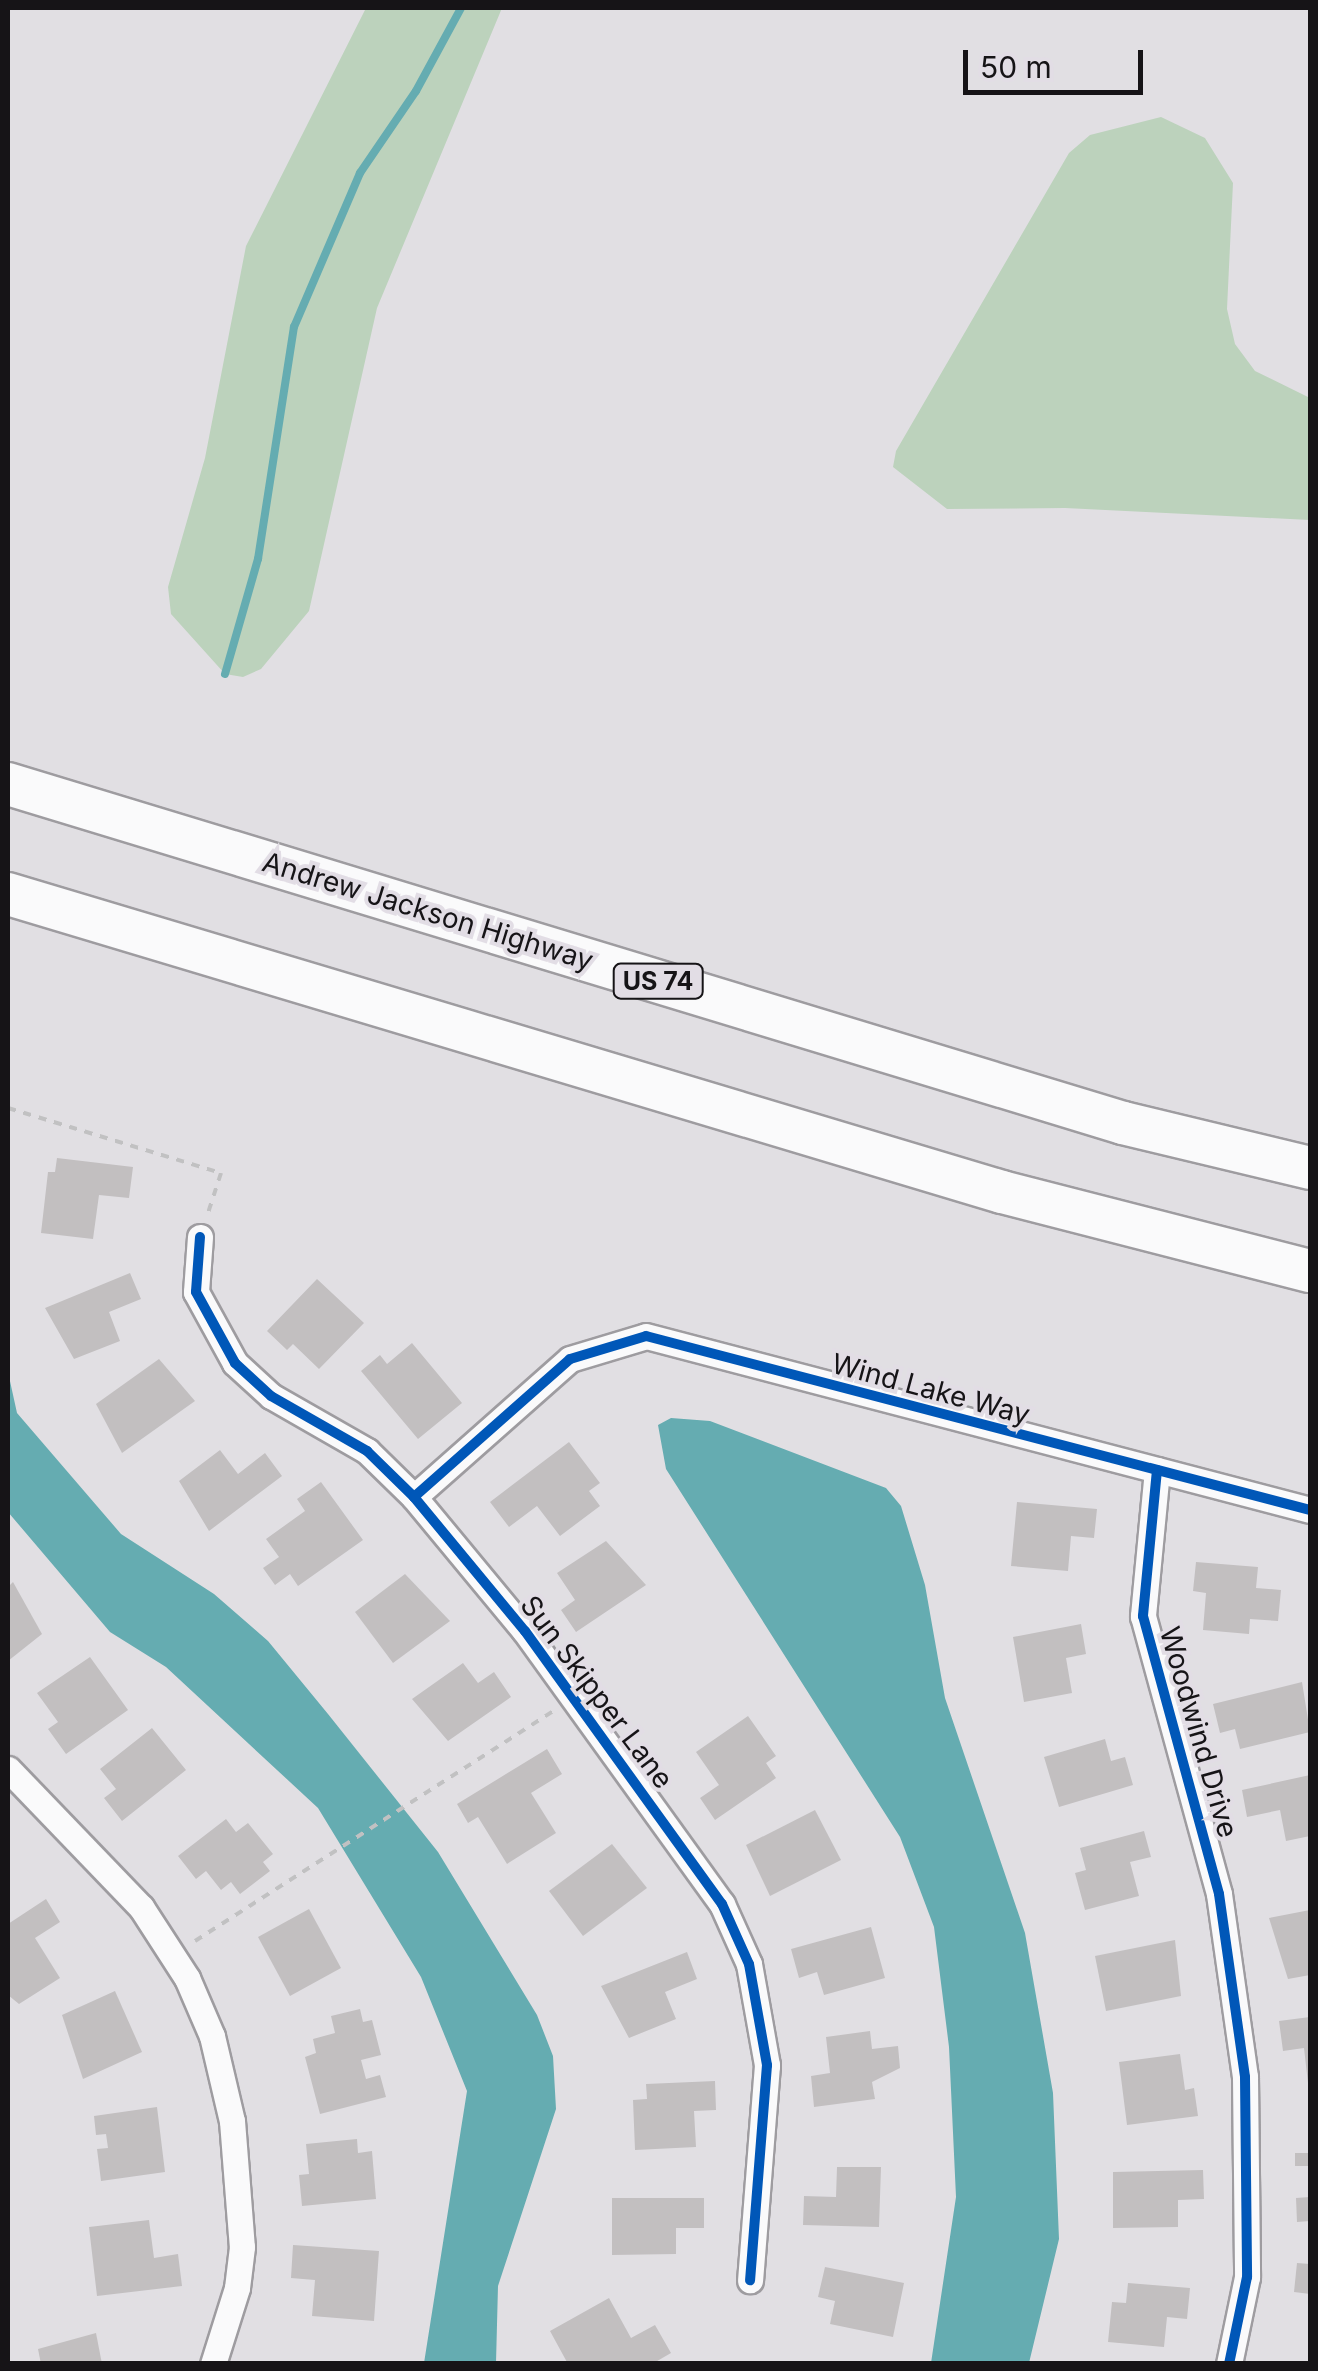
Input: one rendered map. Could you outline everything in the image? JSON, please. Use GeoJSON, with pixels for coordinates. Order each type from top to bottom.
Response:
{"type":"FeatureCollection","features":[{"type":"Feature","properties":{"kind":"highway","name":"Andrew Jackson Highway"},"geometry":{"type":"LineString","coordinates":[[8,784],[1124,1123],[1310,1168]]}},
{"type":"Feature","properties":{"kind":"highway"},"geometry":{"type":"LineString","coordinates":[[8,894],[1002,1192],[1310,1270]]}},
{"type":"Feature","properties":{"kind":"street","name":"Sun Skipper Lane"},"geometry":{"type":"LineString","coordinates":[[200,1236],[196,1292],[234,1363],[271,1396],[366,1452],[414,1496],[693,1858],[749,1964],[762,2014],[768,2089],[750,2280]]}},
{"type":"Feature","properties":{"kind":"street","name":"Wind Lake Way"},"geometry":{"type":"LineString","coordinates":[[414,1496],[570,1359],[646,1336],[1310,1510]]}},
{"type":"Feature","properties":{"kind":"street","name":"Woodwind Drive"},"geometry":{"type":"LineString","coordinates":[[1157,1470],[1142,1616],[1219,1894],[1245,2076],[1247,2277],[1230,2364]]}},
{"type":"Feature","properties":{"kind":"street"},"geometry":{"type":"LineString","coordinates":[[8,1769],[119,1882],[174,1954],[221,2064],[240,2191],[240,2272],[212,2364]]}},
{"type":"Feature","properties":{"kind":"path"},"geometry":{"type":"LineString","coordinates":[[8,1108],[221,1173],[200,1236]]}},
{"type":"Feature","properties":{"kind":"path"},"geometry":{"type":"LineString","coordinates":[[174,1954],[424,1799],[573,1698]]}},
{"type":"Feature","properties":{"kind":"green space"},"geometry":{"type":"Polygon","coordinates":[[[366,8],[502,8],[377,308],[309,611],[261,669],[243,677],[225,674],[171,614],[168,587],[205,458],[246,246],[366,8]]]}},
{"type":"Feature","properties":{"kind":"green space"},"geometry":{"type":"Polygon","coordinates":[[[1161,117],[1205,138],[1233,183],[1227,309],[1235,344],[1255,371],[1310,398],[1310,520],[1065,508],[947,509],[893,467],[896,451],[1069,153],[1090,135],[1161,117]]]}},
{"type":"Feature","properties":{"kind":"water"},"geometry":{"type":"Polygon","coordinates":[[[8,1372],[17,1413],[121,1534],[214,1594],[268,1641],[438,1852],[537,2015],[553,2056],[556,2109],[498,2286],[496,2363],[424,2363],[467,2091],[421,1977],[318,1808],[166,1667],[110,1632],[8,1512],[8,1372]]]}},
{"type":"Feature","properties":{"kind":"water"},"geometry":{"type":"Polygon","coordinates":[[[671,1418],[710,1421],[886,1488],[901,1506],[925,1585],[945,1698],[1025,1933],[1053,2093],[1059,2239],[1029,2363],[931,2363],[956,2197],[949,2047],[934,1927],[900,1837],[666,1469],[658,1425],[671,1418]]]}},
{"type":"Feature","properties":{"kind":"building"},"geometry":{"type":"Polygon","coordinates":[[[57,1158],[133,1167],[129,1198],[99,1195],[93,1239],[41,1233],[48,1172],[55,1172],[57,1158]]]}},
{"type":"Feature","properties":{"kind":"building"},"geometry":{"type":"Polygon","coordinates":[[[130,1273],[141,1299],[109,1312],[120,1341],[74,1359],[45,1308],[130,1273]]]}},
{"type":"Feature","properties":{"kind":"building"},"geometry":{"type":"Polygon","coordinates":[[[317,1279],[364,1323],[319,1369],[293,1344],[287,1350],[267,1331],[317,1279]]]}},
{"type":"Feature","properties":{"kind":"building"},"geometry":{"type":"Polygon","coordinates":[[[412,1343],[462,1403],[418,1439],[361,1371],[380,1355],[387,1364],[412,1343]]]}},
{"type":"Feature","properties":{"kind":"building"},"geometry":{"type":"Polygon","coordinates":[[[159,1359],[195,1401],[122,1453],[96,1404],[159,1359]]]}},
{"type":"Feature","properties":{"kind":"building"},"geometry":{"type":"Polygon","coordinates":[[[569,1442],[600,1483],[589,1491],[600,1506],[560,1536],[537,1506],[509,1527],[490,1502],[569,1442]]]}},
{"type":"Feature","properties":{"kind":"building"},"geometry":{"type":"Polygon","coordinates":[[[220,1450],[238,1474],[265,1453],[282,1476],[209,1531],[179,1481],[220,1450]]]}},
{"type":"Feature","properties":{"kind":"building"},"geometry":{"type":"Polygon","coordinates":[[[321,1482],[363,1540],[298,1586],[290,1574],[275,1585],[263,1568],[279,1557],[266,1539],[305,1511],[297,1499],[321,1482]]]}},
{"type":"Feature","properties":{"kind":"building"},"geometry":{"type":"Polygon","coordinates":[[[1017,1502],[1097,1509],[1094,1538],[1071,1536],[1068,1571],[1011,1566],[1017,1502]]]}},
{"type":"Feature","properties":{"kind":"building"},"geometry":{"type":"Polygon","coordinates":[[[606,1541],[646,1585],[576,1632],[561,1610],[575,1600],[557,1573],[606,1541]]]}},
{"type":"Feature","properties":{"kind":"building"},"geometry":{"type":"Polygon","coordinates":[[[1196,1562],[1258,1567],[1256,1588],[1281,1590],[1278,1621],[1250,1619],[1249,1634],[1203,1630],[1206,1593],[1193,1591],[1196,1562]]]}},
{"type":"Feature","properties":{"kind":"building"},"geometry":{"type":"Polygon","coordinates":[[[405,1574],[450,1621],[393,1663],[355,1612],[405,1574]]]}},
{"type":"Feature","properties":{"kind":"building"},"geometry":{"type":"Polygon","coordinates":[[[13,1582],[42,1634],[8,1661],[8,1587],[13,1582]]]}},
{"type":"Feature","properties":{"kind":"building"},"geometry":{"type":"Polygon","coordinates":[[[1081,1624],[1086,1654],[1066,1658],[1072,1693],[1024,1702],[1013,1637],[1081,1624]]]}},
{"type":"Feature","properties":{"kind":"building"},"geometry":{"type":"Polygon","coordinates":[[[90,1657],[128,1710],[66,1754],[48,1729],[58,1722],[37,1693],[90,1657]]]}},
{"type":"Feature","properties":{"kind":"building"},"geometry":{"type":"Polygon","coordinates":[[[463,1663],[478,1683],[494,1672],[511,1697],[448,1741],[412,1699],[463,1663]]]}},
{"type":"Feature","properties":{"kind":"building"},"geometry":{"type":"Polygon","coordinates":[[[1302,1682],[1310,1732],[1240,1749],[1235,1729],[1220,1733],[1213,1704],[1302,1682]]]}},
{"type":"Feature","properties":{"kind":"building"},"geometry":{"type":"Polygon","coordinates":[[[748,1716],[776,1756],[766,1763],[776,1778],[715,1820],[700,1798],[719,1785],[696,1752],[748,1716]]]}},
{"type":"Feature","properties":{"kind":"building"},"geometry":{"type":"Polygon","coordinates":[[[152,1728],[186,1770],[122,1821],[104,1798],[116,1789],[100,1769],[152,1728]]]}},
{"type":"Feature","properties":{"kind":"building"},"geometry":{"type":"Polygon","coordinates":[[[1105,1739],[1111,1761],[1125,1757],[1133,1785],[1059,1807],[1044,1757],[1105,1739]]]}},
{"type":"Feature","properties":{"kind":"building"},"geometry":{"type":"Polygon","coordinates":[[[547,1749],[562,1774],[531,1793],[556,1833],[507,1864],[478,1817],[468,1823],[457,1804],[547,1749]]]}},
{"type":"Feature","properties":{"kind":"building"},"geometry":{"type":"Polygon","coordinates":[[[1310,1775],[1310,1836],[1286,1841],[1280,1810],[1247,1817],[1242,1790],[1310,1775]]]}},
{"type":"Feature","properties":{"kind":"building"},"geometry":{"type":"Polygon","coordinates":[[[815,1810],[841,1860],[770,1896],[746,1845],[815,1810]]]}},
{"type":"Feature","properties":{"kind":"building"},"geometry":{"type":"Polygon","coordinates":[[[226,1819],[236,1832],[248,1823],[273,1854],[263,1862],[270,1871],[240,1894],[231,1882],[221,1890],[206,1871],[196,1879],[178,1856],[226,1819]]]}},
{"type":"Feature","properties":{"kind":"building"},"geometry":{"type":"Polygon","coordinates":[[[1144,1831],[1151,1857],[1130,1862],[1139,1896],[1085,1910],[1075,1873],[1086,1870],[1080,1848],[1144,1831]]]}},
{"type":"Feature","properties":{"kind":"building"},"geometry":{"type":"Polygon","coordinates":[[[612,1844],[647,1888],[583,1936],[549,1891],[612,1844]]]}},
{"type":"Feature","properties":{"kind":"building"},"geometry":{"type":"Polygon","coordinates":[[[46,1899],[60,1922],[35,1938],[60,1978],[19,2004],[8,1995],[8,1924],[46,1899]]]}},
{"type":"Feature","properties":{"kind":"building"},"geometry":{"type":"Polygon","coordinates":[[[309,1909],[341,1968],[290,1996],[258,1937],[309,1909]]]}},
{"type":"Feature","properties":{"kind":"building"},"geometry":{"type":"Polygon","coordinates":[[[1310,1910],[1310,1975],[1288,1979],[1269,1918],[1310,1910]]]}},
{"type":"Feature","properties":{"kind":"building"},"geometry":{"type":"Polygon","coordinates":[[[871,1927],[885,1978],[824,1995],[817,1972],[799,1978],[791,1949],[871,1927]]]}},
{"type":"Feature","properties":{"kind":"building"},"geometry":{"type":"Polygon","coordinates":[[[1175,1940],[1181,1996],[1106,2011],[1095,1956],[1175,1940]]]}},
{"type":"Feature","properties":{"kind":"building"},"geometry":{"type":"Polygon","coordinates":[[[687,1952],[697,1979],[665,1992],[676,2019],[629,2038],[601,1986],[687,1952]]]}},
{"type":"Feature","properties":{"kind":"building"},"geometry":{"type":"Polygon","coordinates":[[[115,1991],[142,2052],[83,2079],[62,2015],[115,1991]]]}},
{"type":"Feature","properties":{"kind":"building"},"geometry":{"type":"Polygon","coordinates":[[[360,2009],[363,2022],[372,2020],[381,2055],[361,2060],[366,2079],[380,2075],[386,2097],[320,2114],[305,2057],[316,2053],[313,2039],[335,2033],[331,2016],[360,2009]]]}},
{"type":"Feature","properties":{"kind":"building"},"geometry":{"type":"Polygon","coordinates":[[[1310,2017],[1308,2083],[1304,2048],[1283,2051],[1279,2021],[1310,2017]]]}},
{"type":"Feature","properties":{"kind":"building"},"geometry":{"type":"Polygon","coordinates":[[[870,2031],[872,2049],[898,2046],[900,2068],[872,2082],[875,2099],[814,2107],[811,2076],[830,2073],[826,2037],[870,2031]]]}},
{"type":"Feature","properties":{"kind":"building"},"geometry":{"type":"Polygon","coordinates":[[[1180,2054],[1185,2090],[1194,2088],[1198,2116],[1127,2125],[1119,2062],[1180,2054]]]}},
{"type":"Feature","properties":{"kind":"building"},"geometry":{"type":"Polygon","coordinates":[[[715,2081],[716,2110],[694,2111],[696,2147],[635,2150],[633,2100],[647,2099],[646,2084],[715,2081]]]}},
{"type":"Feature","properties":{"kind":"building"},"geometry":{"type":"Polygon","coordinates":[[[157,2107],[165,2172],[101,2181],[97,2149],[108,2148],[106,2134],[96,2135],[94,2116],[157,2107]]]}},
{"type":"Feature","properties":{"kind":"building"},"geometry":{"type":"Polygon","coordinates":[[[357,2139],[358,2153],[372,2151],[376,2199],[302,2206],[299,2175],[309,2174],[306,2144],[357,2139]]]}},
{"type":"Feature","properties":{"kind":"building"},"geometry":{"type":"Polygon","coordinates":[[[1295,2153],[1310,2153],[1310,2166],[1295,2166],[1295,2153]]]}},
{"type":"Feature","properties":{"kind":"building"},"geometry":{"type":"Polygon","coordinates":[[[837,2167],[881,2167],[879,2227],[803,2225],[804,2196],[836,2197],[837,2167]]]}},
{"type":"Feature","properties":{"kind":"building"},"geometry":{"type":"Polygon","coordinates":[[[1203,2170],[1204,2199],[1178,2200],[1178,2227],[1113,2228],[1113,2172],[1203,2170]]]}},
{"type":"Feature","properties":{"kind":"building"},"geometry":{"type":"Polygon","coordinates":[[[1310,2197],[1310,2221],[1297,2222],[1296,2198],[1310,2197]]]}},
{"type":"Feature","properties":{"kind":"building"},"geometry":{"type":"Polygon","coordinates":[[[612,2198],[704,2198],[704,2228],[676,2228],[676,2254],[612,2255],[612,2198]]]}},
{"type":"Feature","properties":{"kind":"building"},"geometry":{"type":"Polygon","coordinates":[[[149,2220],[154,2258],[178,2254],[182,2286],[97,2296],[89,2227],[149,2220]]]}},
{"type":"Feature","properties":{"kind":"building"},"geometry":{"type":"Polygon","coordinates":[[[293,2245],[379,2251],[374,2321],[312,2316],[315,2280],[291,2278],[293,2245]]]}},
{"type":"Feature","properties":{"kind":"building"},"geometry":{"type":"Polygon","coordinates":[[[1297,2263],[1310,2264],[1310,2294],[1294,2292],[1297,2263]]]}},
{"type":"Feature","properties":{"kind":"building"},"geometry":{"type":"Polygon","coordinates":[[[825,2267],[904,2283],[893,2337],[830,2324],[835,2301],[818,2297],[825,2267]]]}},
{"type":"Feature","properties":{"kind":"building"},"geometry":{"type":"Polygon","coordinates":[[[1128,2283],[1190,2288],[1187,2319],[1167,2317],[1164,2347],[1108,2342],[1112,2302],[1126,2303],[1128,2283]]]}},
{"type":"Feature","properties":{"kind":"building"},"geometry":{"type":"Polygon","coordinates":[[[609,2298],[631,2338],[655,2325],[671,2353],[652,2364],[568,2364],[550,2331],[609,2298]]]}},
{"type":"Feature","properties":{"kind":"building"},"geometry":{"type":"Polygon","coordinates":[[[96,2333],[102,2364],[41,2364],[38,2349],[96,2333]]]}},
{"type":"Feature","properties":{"kind":"waterway"},"geometry":{"type":"LineString","coordinates":[[225,674],[258,559],[294,327],[360,173],[416,91],[461,8]]}},
{"type":"Feature","properties":{"kind":"cycle path"},"geometry":{"type":"LineString","coordinates":[[200,1237],[196,1292],[235,1363],[271,1396],[367,1451],[414,1497],[525,1631],[722,1904],[749,1964],[767,2065],[750,2280]]}},
{"type":"Feature","properties":{"kind":"cycle path"},"geometry":{"type":"LineString","coordinates":[[414,1497],[570,1359],[646,1336],[1310,1510]]}},
{"type":"Feature","properties":{"kind":"cycle path"},"geometry":{"type":"LineString","coordinates":[[1157,1470],[1143,1616],[1219,1894],[1245,2077],[1247,2277],[1229,2364]]}}]}
